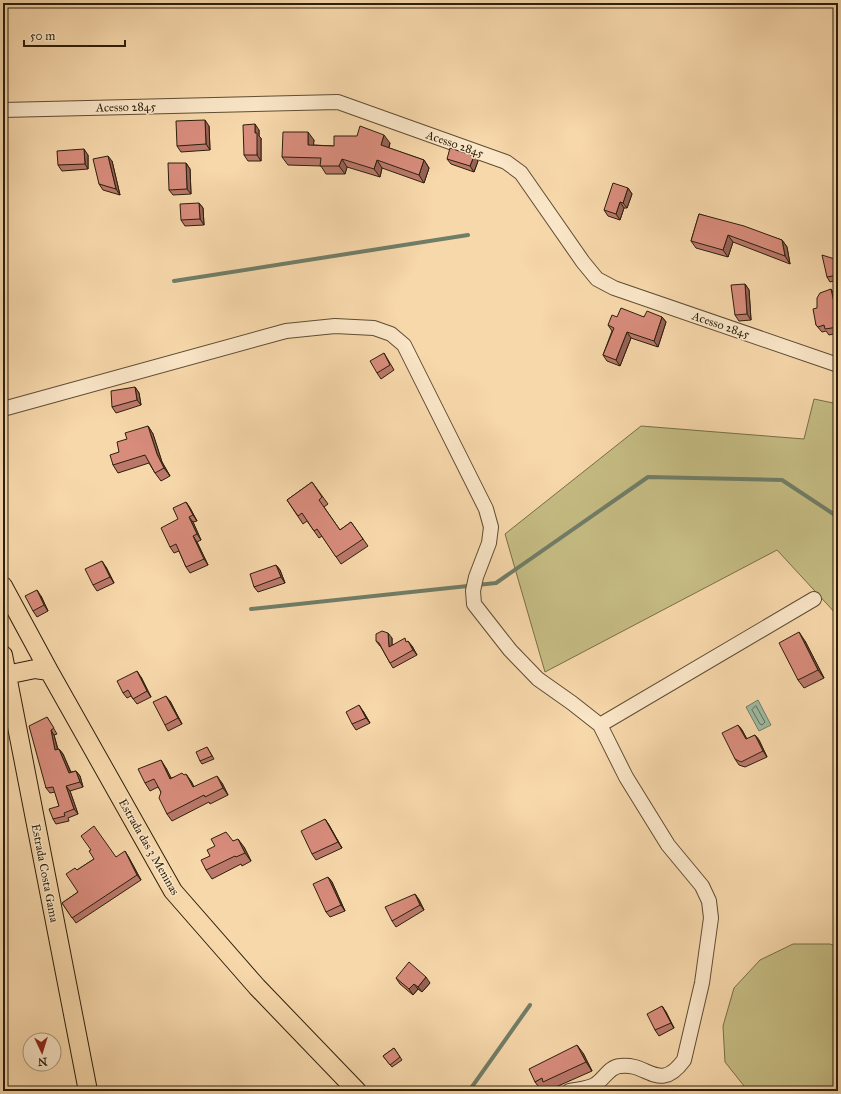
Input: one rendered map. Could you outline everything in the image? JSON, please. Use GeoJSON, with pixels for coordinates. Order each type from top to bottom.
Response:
{"type":"FeatureCollection","features":[{"type":"Feature","properties":{"kind":"main road","name":"Estrada das 3 Meninas"},"geometry":{"type":"LineString","coordinates":[[3,586],[48,671],[173,891],[257,987],[357,1091]]}},
{"type":"Feature","properties":{"kind":"main road","name":"Estrada Costa Gama"},"geometry":{"type":"LineString","coordinates":[[3,654],[88,1091]]}},
{"type":"Feature","properties":{"kind":"main road"},"geometry":{"type":"LineString","coordinates":[[6,675],[34,669],[48,671]]}},
{"type":"Feature","properties":{"kind":"street","name":"Acesso 2845"},"geometry":{"type":"LineString","coordinates":[[3,110],[338,102],[506,162],[521,172],[582,262],[596,278],[614,288],[838,365]]}},
{"type":"Feature","properties":{"kind":"street"},"geometry":{"type":"LineString","coordinates":[[3,409],[286,331],[335,326],[374,328],[391,334],[404,345],[486,509],[490,527],[489,544],[476,577],[473,591],[474,604],[510,650],[538,679],[572,702],[600,725],[626,777],[668,845],[702,886],[709,901],[711,918],[702,983],[684,1060],[677,1071],[667,1078],[656,1077],[628,1066],[620,1066],[613,1068],[596,1085],[569,1091]]}},
{"type":"Feature","properties":{"kind":"street"},"geometry":{"type":"LineString","coordinates":[[600,725],[814,599]]}},
{"type":"Feature","properties":{"kind":"shaded area"},"geometry":{"type":"Polygon","coordinates":[[[814,399],[838,404],[838,616],[777,550],[545,672],[505,534],[641,426],[804,439],[814,399]]]}},
{"type":"Feature","properties":{"kind":"shaded area"},"geometry":{"type":"Polygon","coordinates":[[[793,944],[830,944],[838,947],[838,1091],[748,1091],[725,1062],[723,1026],[734,988],[760,960],[793,944]]]}},
{"type":"Feature","properties":{"kind":"water"},"geometry":{"type":"Polygon","coordinates":[[[758,700],[771,725],[759,731],[746,707],[758,700]]]}},
{"type":"Feature","properties":{"kind":"building"},"geometry":{"type":"Polygon","coordinates":[[[205,120],[206,144],[177,146],[176,121],[205,120]]]}},
{"type":"Feature","properties":{"kind":"building"},"geometry":{"type":"Polygon","coordinates":[[[255,124],[255,133],[257,133],[257,155],[244,155],[243,125],[255,124]]]}},
{"type":"Feature","properties":{"kind":"building"},"geometry":{"type":"Polygon","coordinates":[[[360,126],[384,135],[381,145],[424,160],[419,175],[377,160],[374,169],[342,159],[339,166],[320,166],[321,158],[282,157],[283,132],[308,132],[308,145],[334,146],[334,136],[357,136],[360,126]]]}},
{"type":"Feature","properties":{"kind":"building"},"geometry":{"type":"Polygon","coordinates":[[[450,148],[474,156],[470,166],[447,159],[450,148]]]}},
{"type":"Feature","properties":{"kind":"building"},"geometry":{"type":"Polygon","coordinates":[[[84,149],[85,164],[58,165],[57,151],[84,149]]]}},
{"type":"Feature","properties":{"kind":"building"},"geometry":{"type":"Polygon","coordinates":[[[108,156],[116,189],[99,184],[93,159],[108,156]]]}},
{"type":"Feature","properties":{"kind":"building"},"geometry":{"type":"Polygon","coordinates":[[[168,163],[186,163],[187,189],[169,190],[168,163]]]}},
{"type":"Feature","properties":{"kind":"building"},"geometry":{"type":"Polygon","coordinates":[[[613,183],[628,188],[623,203],[620,202],[616,214],[604,210],[613,183]]]}},
{"type":"Feature","properties":{"kind":"building"},"geometry":{"type":"Polygon","coordinates":[[[199,203],[200,219],[181,220],[180,204],[199,203]]]}},
{"type":"Feature","properties":{"kind":"building"},"geometry":{"type":"Polygon","coordinates":[[[699,214],[744,226],[782,240],[785,256],[728,235],[723,250],[691,241],[699,214]]]}},
{"type":"Feature","properties":{"kind":"building"},"geometry":{"type":"Polygon","coordinates":[[[822,255],[838,260],[838,275],[827,277],[822,255]]]}},
{"type":"Feature","properties":{"kind":"building"},"geometry":{"type":"Polygon","coordinates":[[[745,284],[747,314],[735,315],[731,285],[745,284]]]}},
{"type":"Feature","properties":{"kind":"building"},"geometry":{"type":"Polygon","coordinates":[[[831,289],[838,320],[838,327],[825,329],[824,325],[818,327],[816,325],[813,309],[817,308],[817,298],[820,293],[831,289]]]}},
{"type":"Feature","properties":{"kind":"building"},"geometry":{"type":"Polygon","coordinates":[[[621,308],[644,317],[647,311],[662,317],[654,341],[627,332],[616,360],[603,355],[614,328],[608,325],[612,315],[617,317],[621,308]]]}},
{"type":"Feature","properties":{"kind":"building"},"geometry":{"type":"Polygon","coordinates":[[[384,353],[390,365],[377,373],[370,361],[384,353]]]}},
{"type":"Feature","properties":{"kind":"building"},"geometry":{"type":"Polygon","coordinates":[[[135,387],[137,400],[112,407],[111,391],[135,387]]]}},
{"type":"Feature","properties":{"kind":"building"},"geometry":{"type":"Polygon","coordinates":[[[148,426],[157,454],[164,468],[155,473],[145,455],[113,465],[110,455],[119,452],[117,442],[127,439],[125,433],[148,426]]]}},
{"type":"Feature","properties":{"kind":"building"},"geometry":{"type":"Polygon","coordinates":[[[312,482],[322,497],[319,500],[340,530],[351,522],[363,539],[336,557],[317,529],[314,531],[302,513],[298,516],[287,500],[312,482]]]}},
{"type":"Feature","properties":{"kind":"building"},"geometry":{"type":"Polygon","coordinates":[[[186,502],[193,515],[189,517],[197,534],[193,536],[204,559],[186,567],[176,544],[170,547],[161,528],[178,519],[173,508],[186,502]]]}},
{"type":"Feature","properties":{"kind":"building"},"geometry":{"type":"Polygon","coordinates":[[[102,561],[110,577],[93,585],[85,569],[102,561]]]}},
{"type":"Feature","properties":{"kind":"building"},"geometry":{"type":"Polygon","coordinates":[[[276,565],[281,577],[254,587],[250,574],[276,565]]]}},
{"type":"Feature","properties":{"kind":"building"},"geometry":{"type":"Polygon","coordinates":[[[37,590],[44,605],[33,611],[25,596],[37,590]]]}},
{"type":"Feature","properties":{"kind":"building"},"geometry":{"type":"Polygon","coordinates":[[[382,631],[388,633],[389,647],[405,638],[406,642],[408,641],[413,650],[390,663],[379,643],[376,641],[376,634],[382,631]]]}},
{"type":"Feature","properties":{"kind":"building"},"geometry":{"type":"Polygon","coordinates":[[[799,632],[818,670],[798,680],[779,643],[799,632]]]}},
{"type":"Feature","properties":{"kind":"building"},"geometry":{"type":"Polygon","coordinates":[[[137,671],[147,691],[133,699],[128,690],[123,693],[117,681],[137,671]]]}},
{"type":"Feature","properties":{"kind":"building"},"geometry":{"type":"Polygon","coordinates":[[[166,696],[178,718],[165,725],[153,702],[166,696]]]}},
{"type":"Feature","properties":{"kind":"building"},"geometry":{"type":"Polygon","coordinates":[[[359,705],[366,718],[352,724],[346,712],[359,705]]]}},
{"type":"Feature","properties":{"kind":"building"},"geometry":{"type":"Polygon","coordinates":[[[47,717],[54,728],[51,730],[55,750],[59,749],[69,773],[76,771],[80,782],[66,786],[74,809],[64,813],[65,816],[53,819],[49,809],[59,806],[53,787],[46,788],[29,726],[47,717]]]}},
{"type":"Feature","properties":{"kind":"building"},"geometry":{"type":"Polygon","coordinates":[[[738,725],[746,739],[755,735],[763,751],[741,762],[735,759],[722,733],[738,725]]]}},
{"type":"Feature","properties":{"kind":"building"},"geometry":{"type":"Polygon","coordinates":[[[207,747],[212,756],[200,761],[196,752],[207,747]]]}},
{"type":"Feature","properties":{"kind":"building"},"geometry":{"type":"Polygon","coordinates":[[[161,760],[170,779],[182,773],[184,775],[186,774],[193,787],[217,776],[223,788],[205,797],[204,795],[167,814],[159,798],[161,792],[154,779],[145,783],[138,769],[161,760]]]}},
{"type":"Feature","properties":{"kind":"building"},"geometry":{"type":"Polygon","coordinates":[[[325,819],[338,842],[312,854],[301,831],[325,819]]]}},
{"type":"Feature","properties":{"kind":"building"},"geometry":{"type":"Polygon","coordinates":[[[94,826],[116,857],[125,851],[137,875],[72,918],[62,903],[78,892],[66,874],[75,868],[77,870],[94,859],[89,851],[91,850],[81,836],[94,826]]]}},
{"type":"Feature","properties":{"kind":"building"},"geometry":{"type":"Polygon","coordinates":[[[226,832],[233,841],[238,839],[245,853],[236,857],[235,856],[206,870],[201,860],[210,856],[207,850],[215,846],[211,839],[226,832]]]}},
{"type":"Feature","properties":{"kind":"building"},"geometry":{"type":"Polygon","coordinates":[[[328,877],[341,905],[326,912],[313,884],[328,877]]]}},
{"type":"Feature","properties":{"kind":"building"},"geometry":{"type":"Polygon","coordinates":[[[415,894],[420,905],[392,921],[385,907],[415,894]]]}},
{"type":"Feature","properties":{"kind":"building"},"geometry":{"type":"Polygon","coordinates":[[[409,962],[426,977],[418,987],[414,984],[409,989],[396,978],[409,962]]]}},
{"type":"Feature","properties":{"kind":"building"},"geometry":{"type":"Polygon","coordinates":[[[662,1006],[671,1023],[655,1030],[647,1014],[662,1006]]]}},
{"type":"Feature","properties":{"kind":"building"},"geometry":{"type":"Polygon","coordinates":[[[577,1045],[586,1062],[543,1082],[542,1078],[535,1082],[529,1069],[577,1045]]]}},
{"type":"Feature","properties":{"kind":"building"},"geometry":{"type":"Polygon","coordinates":[[[394,1048],[400,1057],[390,1065],[383,1056],[394,1048]]]}},
{"type":"Feature","properties":{"kind":"waterway"},"geometry":{"type":"LineString","coordinates":[[174,281],[468,235]]}},
{"type":"Feature","properties":{"kind":"waterway"},"geometry":{"type":"LineString","coordinates":[[251,609],[496,583],[648,477],[782,480],[838,517]]}},
{"type":"Feature","properties":{"kind":"waterway"},"geometry":{"type":"LineString","coordinates":[[469,1091],[530,1005]]}}]}
